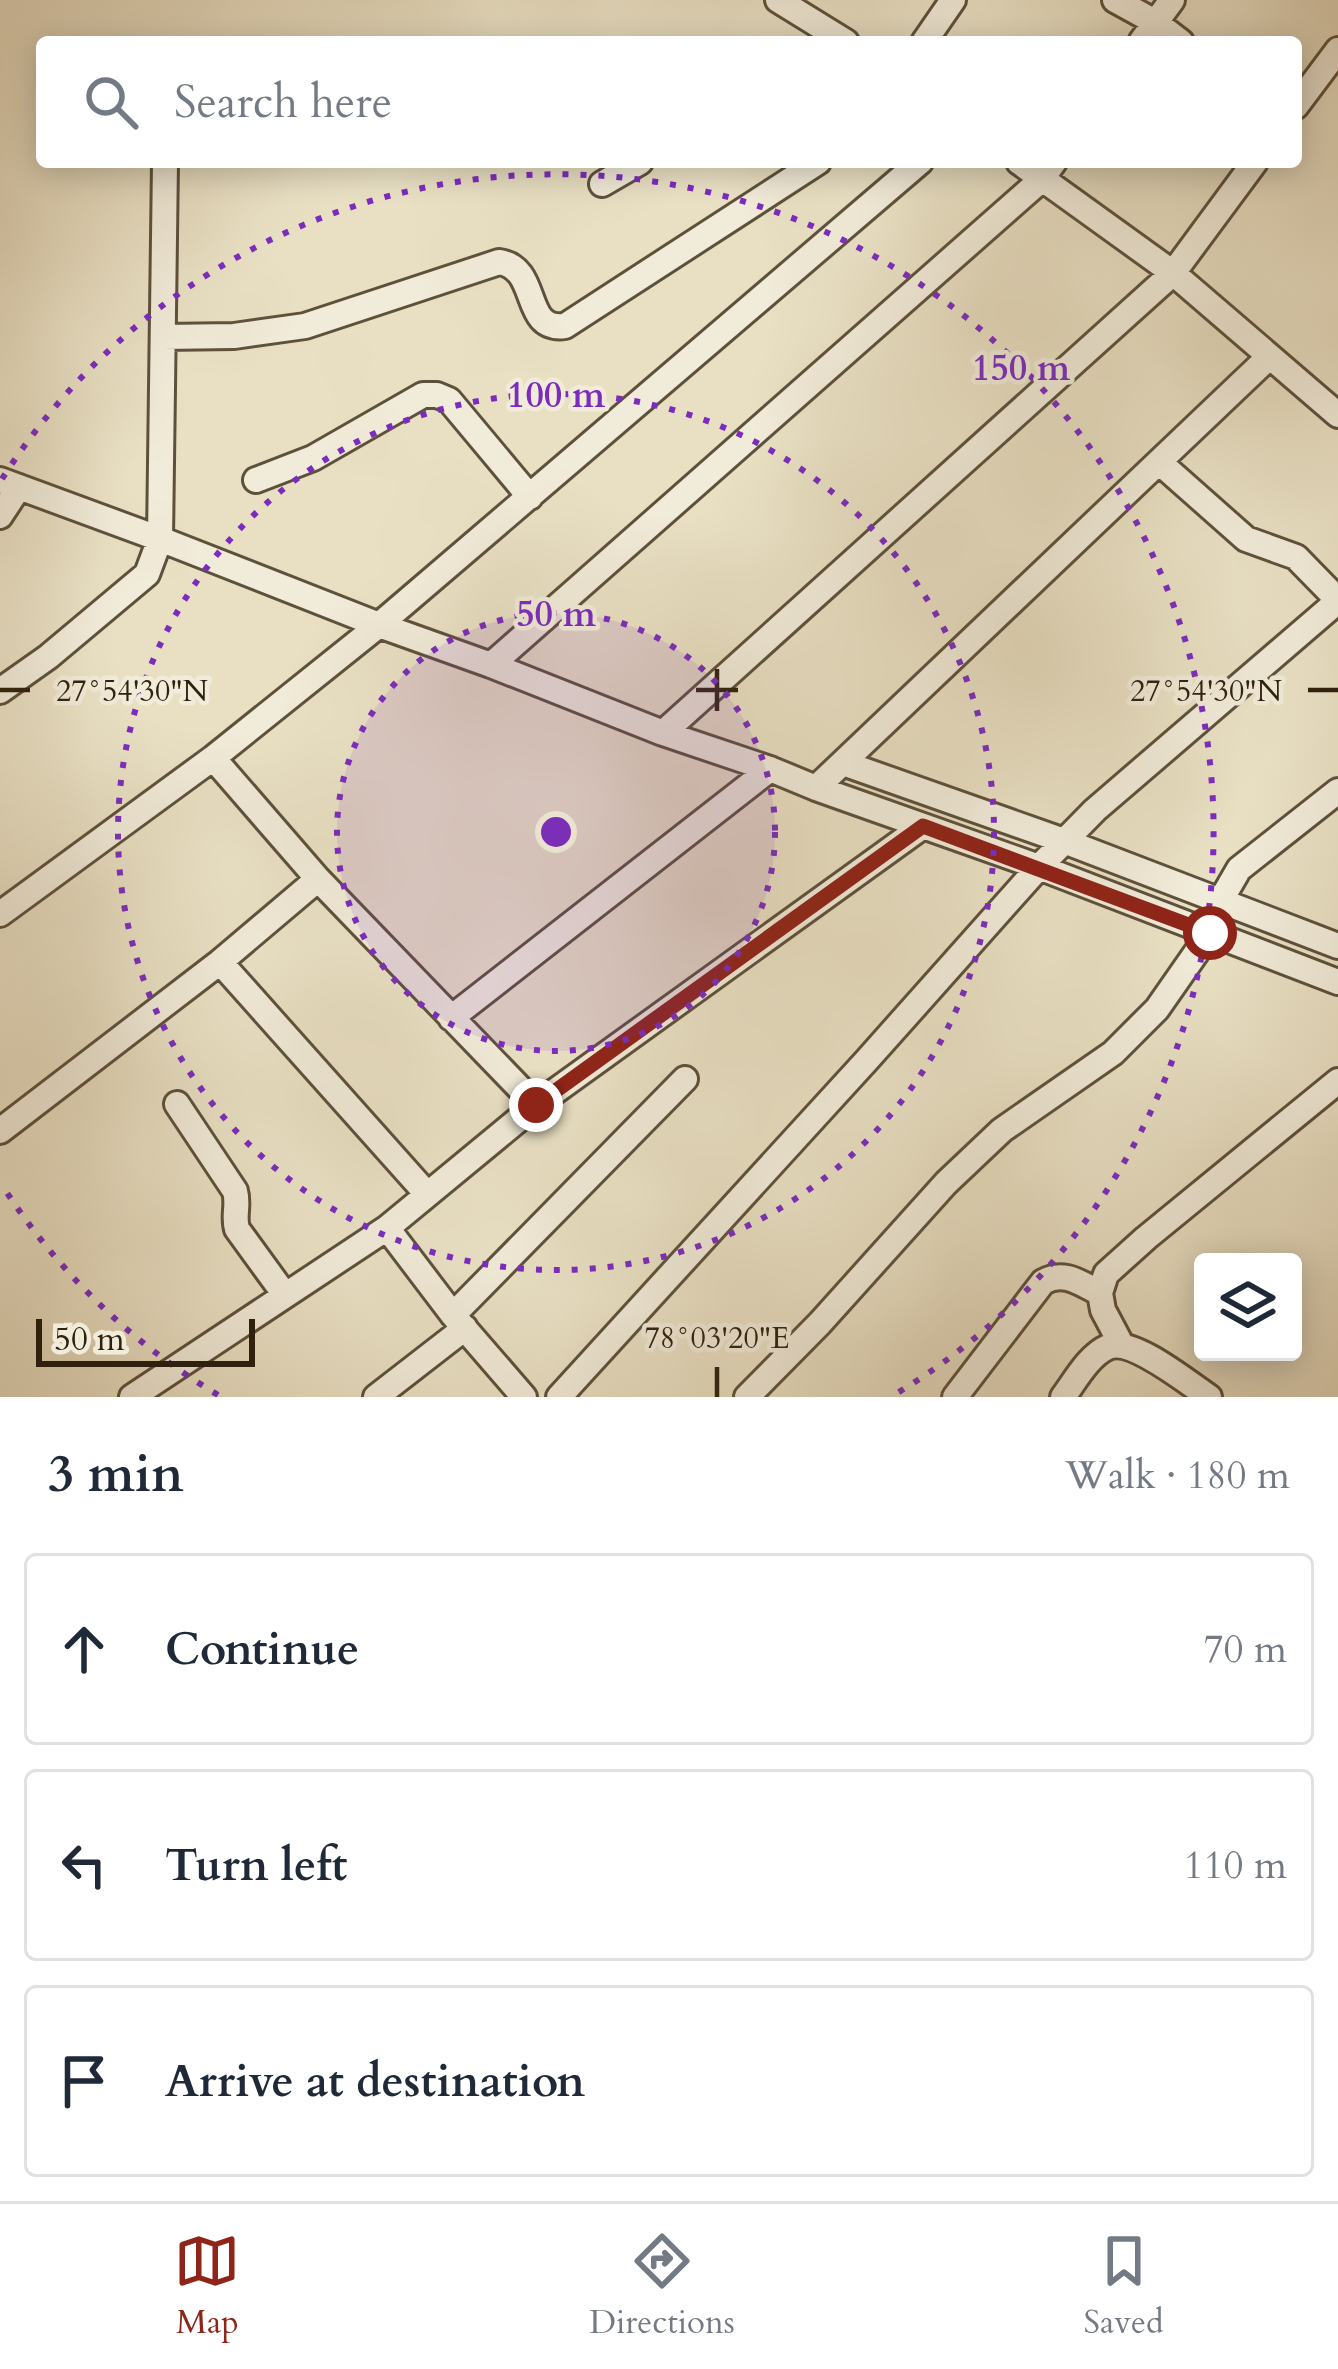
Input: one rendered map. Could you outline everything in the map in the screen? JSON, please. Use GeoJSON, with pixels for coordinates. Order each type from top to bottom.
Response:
{"type":"FeatureCollection","features":[{"type":"Feature","properties":{"kind":"street"},"geometry":{"type":"LineString","coordinates":[[778,0],[836,36]]}},
{"type":"Feature","properties":{"kind":"street"},"geometry":{"type":"LineString","coordinates":[[928,36],[952,0]]}},
{"type":"Feature","properties":{"kind":"street"},"geometry":{"type":"LineString","coordinates":[[1115,0],[1148,32],[1172,0]]}},
{"type":"Feature","properties":{"kind":"street"},"geometry":{"type":"LineString","coordinates":[[1302,98],[1338,50]]}},
{"type":"Feature","properties":{"kind":"street"},"geometry":{"type":"LineString","coordinates":[[0,691],[48,657],[154,557],[165,168]]}},
{"type":"Feature","properties":{"kind":"street"},"geometry":{"type":"LineString","coordinates":[[602,184],[630,168]]}},
{"type":"Feature","properties":{"kind":"street"},"geometry":{"type":"LineString","coordinates":[[163,337],[234,336],[305,326],[500,262],[519,270],[542,322],[552,328],[566,326],[809,168]]}},
{"type":"Feature","properties":{"kind":"street"},"geometry":{"type":"LineString","coordinates":[[0,914],[213,758],[379,625],[913,168]]}},
{"type":"Feature","properties":{"kind":"street"},"geometry":{"type":"LineString","coordinates":[[663,733],[1173,273],[1251,168]]}},
{"type":"Feature","properties":{"kind":"street"},"geometry":{"type":"LineString","coordinates":[[491,664],[1048,171],[1269,357],[1334,402]]}},
{"type":"Feature","properties":{"kind":"street"},"geometry":{"type":"LineString","coordinates":[[816,788],[1269,357]]}},
{"type":"Feature","properties":{"kind":"street"},"geometry":{"type":"LineString","coordinates":[[256,480],[313,458],[423,394],[437,394],[449,400],[530,496]]}},
{"type":"Feature","properties":{"kind":"street"},"geometry":{"type":"LineString","coordinates":[[560,1397],[1039,867],[1095,810],[1338,600],[1296,557],[1246,539],[1159,462]]}},
{"type":"Feature","properties":{"kind":"street"},"geometry":{"type":"LineString","coordinates":[[7,496],[154,557],[491,664],[663,733],[1039,867],[1338,982]]}},
{"type":"Feature","properties":{"kind":"street"},"geometry":{"type":"LineString","coordinates":[[213,758],[318,879],[536,1105]]}},
{"type":"Feature","properties":{"kind":"street"},"geometry":{"type":"LineString","coordinates":[[843,763],[1338,946]]}},
{"type":"Feature","properties":{"kind":"street"},"geometry":{"type":"LineString","coordinates":[[451,1018],[770,769]]}},
{"type":"Feature","properties":{"kind":"street"},"geometry":{"type":"LineString","coordinates":[[747,1397],[1002,1130],[1112,1053],[1157,1009],[1210,933],[1238,868],[1338,791]]}},
{"type":"Feature","properties":{"kind":"street"},"geometry":{"type":"LineString","coordinates":[[131,1397],[387,1228],[536,1105],[923,826]]}},
{"type":"Feature","properties":{"kind":"street"},"geometry":{"type":"LineString","coordinates":[[0,1131],[220,962],[318,879]]}},
{"type":"Feature","properties":{"kind":"street"},"geometry":{"type":"LineString","coordinates":[[220,962],[427,1194]]}},
{"type":"Feature","properties":{"kind":"street"},"geometry":{"type":"LineString","coordinates":[[376,1397],[459,1322],[685,1079]]}},
{"type":"Feature","properties":{"kind":"street"},"geometry":{"type":"LineString","coordinates":[[1121,1344],[1103,1310],[1100,1293],[1106,1274],[1338,1081]]}},
{"type":"Feature","properties":{"kind":"street"},"geometry":{"type":"LineString","coordinates":[[177,1104],[235,1191],[237,1228],[285,1295]]}},
{"type":"Feature","properties":{"kind":"street"},"geometry":{"type":"LineString","coordinates":[[387,1228],[511,1393]]}},
{"type":"Feature","properties":{"kind":"street"},"geometry":{"type":"LineString","coordinates":[[956,1397],[1043,1282],[1056,1275],[1100,1293]]}},
{"type":"Feature","properties":{"kind":"street"},"geometry":{"type":"LineString","coordinates":[[1063,1397],[1095,1356],[1121,1344],[1209,1397]]}},
{"type":"Feature","properties":{"kind":"route"},"geometry":{"type":"LineString","coordinates":[[536,1105],[923,826],[1210,933]]}}]}
